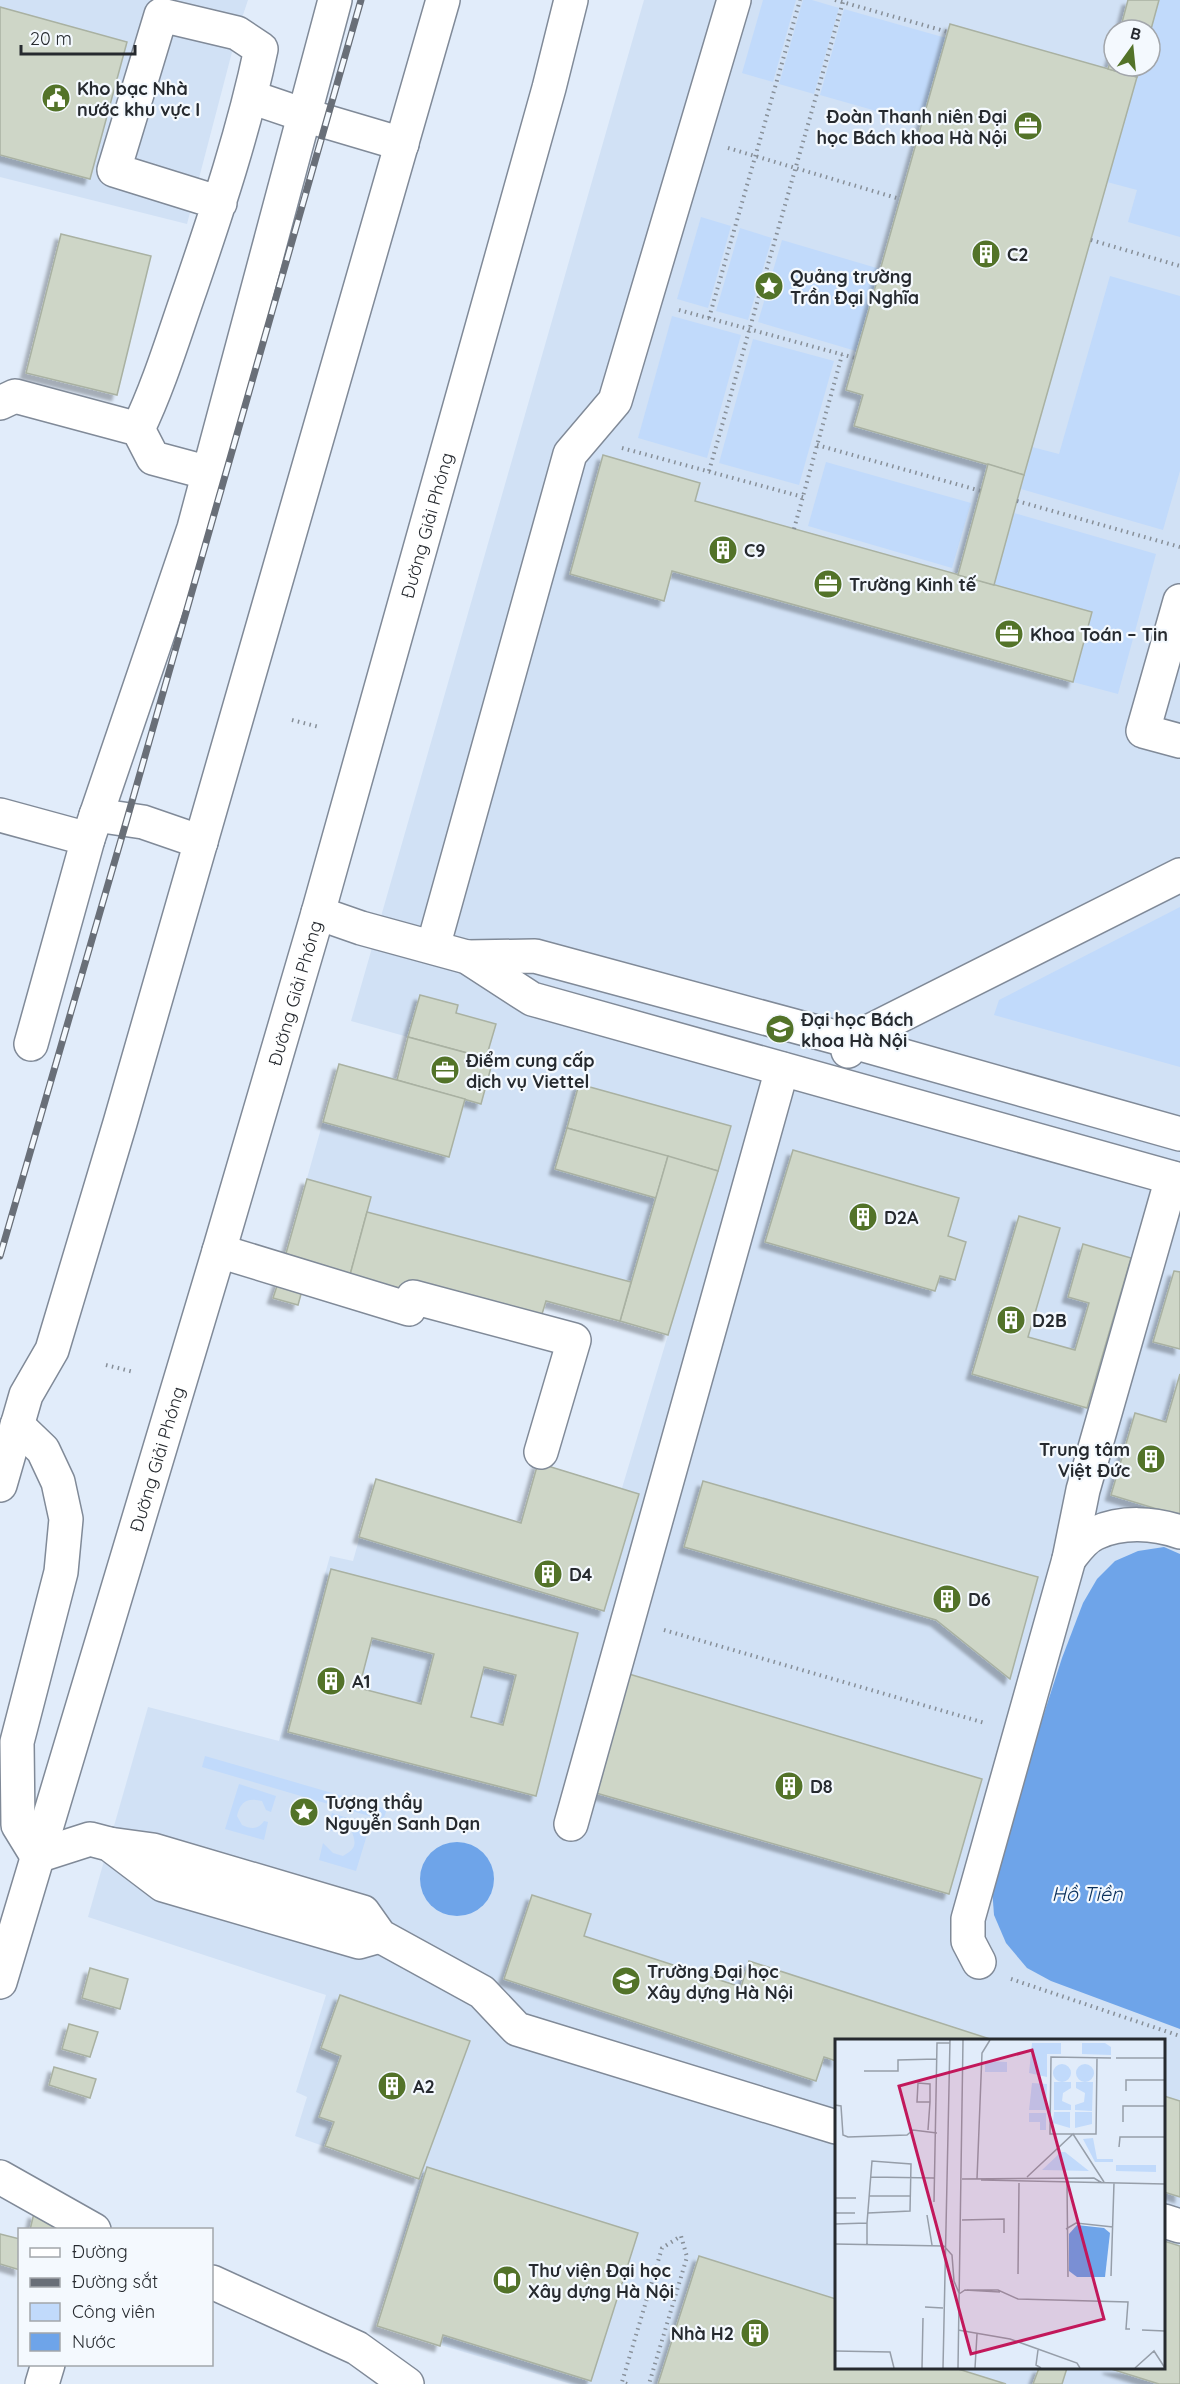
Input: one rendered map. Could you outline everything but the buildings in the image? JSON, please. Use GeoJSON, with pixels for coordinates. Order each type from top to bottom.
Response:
{"type":"FeatureCollection","features":[{"type":"Feature","properties":{"kind":"main road"},"geometry":{"type":"LineString","coordinates":[[31,1044],[92,827],[194,528],[335,0]]}},
{"type":"Feature","properties":{"kind":"main road"},"geometry":{"type":"LineString","coordinates":[[0,1485],[8,1422],[52,1350],[120,1123],[443,0]]}},
{"type":"Feature","properties":{"kind":"main road","name":"Đường Giải Phóng"},"geometry":{"type":"LineString","coordinates":[[0,1982],[318,913],[543,111],[571,0]]}},
{"type":"Feature","properties":{"kind":"main road"},"geometry":{"type":"LineString","coordinates":[[434,947],[570,454],[615,401],[734,0]]}},
{"type":"Feature","properties":{"kind":"main road"},"geometry":{"type":"LineString","coordinates":[[138,429],[153,398],[219,203],[251,97],[261,49],[237,33],[161,15],[114,170],[219,203]]}},
{"type":"Feature","properties":{"kind":"main road"},"geometry":{"type":"LineString","coordinates":[[251,97],[304,116],[402,144]]}},
{"type":"Feature","properties":{"kind":"main road"},"geometry":{"type":"LineString","coordinates":[[0,403],[15,396],[138,429],[153,458],[209,473]]}},
{"type":"Feature","properties":{"kind":"main road"},"geometry":{"type":"LineString","coordinates":[[1180,602],[1143,731],[1180,741]]}},
{"type":"Feature","properties":{"kind":"main road"},"geometry":{"type":"LineString","coordinates":[[0,815],[92,827],[143,822],[201,842]]}},
{"type":"Feature","properties":{"kind":"main road"},"geometry":{"type":"LineString","coordinates":[[839,1085],[850,1041],[1180,875]]}},
{"type":"Feature","properties":{"kind":"main road"},"geometry":{"type":"LineString","coordinates":[[318,913],[361,928],[467,957],[532,999],[1176,1179],[1083,1490],[1069,1559],[968,1918],[968,1941],[979,1962]]}},
{"type":"Feature","properties":{"kind":"main road"},"geometry":{"type":"LineString","coordinates":[[467,957],[535,956],[850,1041],[1180,1134]]}},
{"type":"Feature","properties":{"kind":"main road"},"geometry":{"type":"LineString","coordinates":[[571,1824],[782,1069]]}},
{"type":"Feature","properties":{"kind":"main road"},"geometry":{"type":"LineString","coordinates":[[219,1251],[409,1309],[413,1297],[574,1340],[541,1452]]}},
{"type":"Feature","properties":{"kind":"main road"},"geometry":{"type":"LineString","coordinates":[[8,1422],[43,1450],[58,1482],[66,1519],[61,1572],[17,1742],[18,1825],[37,1856],[90,1839],[109,1844],[163,1885],[359,1942],[380,1936],[482,1992],[517,2029],[835,2126]]}},
{"type":"Feature","properties":{"kind":"main road"},"geometry":{"type":"LineString","coordinates":[[1069,1559],[1080,1545],[1095,1533],[1117,1526],[1138,1524],[1164,1526],[1180,1532]]}},
{"type":"Feature","properties":{"kind":"main road"},"geometry":{"type":"LineString","coordinates":[[0,2177],[91,2228]]}},
{"type":"Feature","properties":{"kind":"main road"},"geometry":{"type":"LineString","coordinates":[[1165,2221],[1180,2226]]}},
{"type":"Feature","properties":{"kind":"main road"},"geometry":{"type":"LineString","coordinates":[[213,2282],[357,2348],[406,2384]]}},
{"type":"Feature","properties":{"kind":"main road"},"geometry":{"type":"LineString","coordinates":[[42,2384],[47,2366]]}},
{"type":"Feature","properties":{"kind":"path"},"geometry":{"type":"LineString","coordinates":[[709,318],[800,0]]}},
{"type":"Feature","properties":{"kind":"path"},"geometry":{"type":"LineString","coordinates":[[835,0],[948,32]]}},
{"type":"Feature","properties":{"kind":"path"},"geometry":{"type":"LineString","coordinates":[[709,471],[843,2]]}},
{"type":"Feature","properties":{"kind":"path"},"geometry":{"type":"LineString","coordinates":[[721,146],[900,199]]}},
{"type":"Feature","properties":{"kind":"path"},"geometry":{"type":"LineString","coordinates":[[1091,240],[1180,266]]}},
{"type":"Feature","properties":{"kind":"path"},"geometry":{"type":"LineString","coordinates":[[676,309],[855,358]]}},
{"type":"Feature","properties":{"kind":"path"},"geometry":{"type":"LineString","coordinates":[[794,529],[842,355]]}},
{"type":"Feature","properties":{"kind":"path"},"geometry":{"type":"LineString","coordinates":[[817,445],[981,491]]}},
{"type":"Feature","properties":{"kind":"path"},"geometry":{"type":"LineString","coordinates":[[618,447],[803,497]]}},
{"type":"Feature","properties":{"kind":"path"},"geometry":{"type":"LineString","coordinates":[[1017,501],[1180,547]]}},
{"type":"Feature","properties":{"kind":"path"},"geometry":{"type":"LineString","coordinates":[[292,720],[319,727]]}},
{"type":"Feature","properties":{"kind":"path"},"geometry":{"type":"LineString","coordinates":[[106,1365],[134,1372]]}},
{"type":"Feature","properties":{"kind":"path"},"geometry":{"type":"LineString","coordinates":[[628,1619],[1020,1733]]}},
{"type":"Feature","properties":{"kind":"path"},"geometry":{"type":"LineString","coordinates":[[979,1962],[998,1975],[1180,2036]]}},
{"type":"Feature","properties":{"kind":"path"},"geometry":{"type":"LineString","coordinates":[[627,2384],[622,2382],[662,2248],[681,2236],[687,2258],[649,2384]]}},
{"type":"Feature","properties":{"kind":"shaded area"},"geometry":{"type":"Polygon","coordinates":[[[0,0],[248,0],[237,33],[187,224],[0,177],[0,0]]]}},
{"type":"Feature","properties":{"kind":"shaded area","name":"Đại học Bách khoa Hà Nội"},"geometry":{"type":"Polygon","coordinates":[[[644,0],[1180,0],[1180,2384],[571,2384],[377,2326],[419,2180],[295,2136],[307,2097],[296,2092],[326,1995],[88,1917],[148,1707],[279,1741],[330,1556],[353,1561],[376,1479],[520,1523],[538,1463],[622,1488],[668,1335],[546,1301],[538,1327],[285,1257],[339,1064],[397,1079],[408,1037],[351,1021],[644,0]]]}},
{"type":"Feature","properties":{"kind":"green space"},"geometry":{"type":"Polygon","coordinates":[[[763,0],[796,0],[773,82],[742,73],[763,0]]]}},
{"type":"Feature","properties":{"kind":"green space"},"geometry":{"type":"Polygon","coordinates":[[[803,0],[812,0],[839,8],[814,94],[779,84],[803,0]]]}},
{"type":"Feature","properties":{"kind":"green space"},"geometry":{"type":"Polygon","coordinates":[[[1159,0],[1180,0],[1180,237],[1128,222],[1137,190],[1107,182],[1137,78],[1162,78],[1162,18],[1154,18],[1159,0]]]}},
{"type":"Feature","properties":{"kind":"green space"},"geometry":{"type":"Polygon","coordinates":[[[844,9],[946,38],[922,124],[820,95],[844,9]]]}},
{"type":"Feature","properties":{"kind":"green space"},"geometry":{"type":"Polygon","coordinates":[[[701,217],[731,226],[708,308],[677,299],[701,217]]]}},
{"type":"Feature","properties":{"kind":"green space"},"geometry":{"type":"Polygon","coordinates":[[[740,228],[772,238],[748,320],[716,311],[740,228]]]}},
{"type":"Feature","properties":{"kind":"green space"},"geometry":{"type":"Polygon","coordinates":[[[782,240],[880,269],[856,351],[758,322],[782,240]]]}},
{"type":"Feature","properties":{"kind":"green space"},"geometry":{"type":"Polygon","coordinates":[[[1110,276],[1180,296],[1180,471],[1163,530],[1021,489],[1032,447],[1059,454],[1110,276]]]}},
{"type":"Feature","properties":{"kind":"green space"},"geometry":{"type":"Polygon","coordinates":[[[672,316],[741,335],[707,458],[638,438],[672,316]]]}},
{"type":"Feature","properties":{"kind":"green space"},"geometry":{"type":"Polygon","coordinates":[[[753,339],[834,361],[799,485],[719,463],[753,339]]]}},
{"type":"Feature","properties":{"kind":"green space"},"geometry":{"type":"Polygon","coordinates":[[[826,462],[971,503],[952,568],[808,526],[826,462]]]}},
{"type":"Feature","properties":{"kind":"green space"},"geometry":{"type":"Polygon","coordinates":[[[1014,513],[1156,554],[1118,694],[1073,682],[1092,612],[994,585],[1014,513]]]}},
{"type":"Feature","properties":{"kind":"green space"},"geometry":{"type":"Polygon","coordinates":[[[1180,907],[1180,1067],[994,1015],[999,1000],[1180,907]]]}},
{"type":"Feature","properties":{"kind":"green space"},"geometry":{"type":"Polygon","coordinates":[[[205,1756],[387,1809],[383,1820],[202,1767],[205,1756]]]}},
{"type":"Feature","properties":{"kind":"green space"},"geometry":{"type":"Polygon","coordinates":[[[239,1784],[276,1796],[271,1812],[266,1810],[262,1801],[248,1800],[242,1804],[237,1816],[242,1825],[248,1827],[254,1828],[264,1821],[268,1822],[264,1840],[225,1829],[239,1784]]]}},
{"type":"Feature","properties":{"kind":"green space"},"geometry":{"type":"Polygon","coordinates":[[[332,1813],[370,1825],[356,1871],[319,1860],[323,1843],[333,1853],[343,1856],[354,1847],[352,1832],[339,1827],[332,1831],[327,1830],[332,1813]]]}},
{"type":"Feature","properties":{"kind":"water","name":"Hồ Tiền"},"geometry":{"type":"Polygon","coordinates":[[[1164,1547],[1180,1554],[1180,2029],[1051,1981],[1027,1968],[1006,1943],[994,1915],[992,1888],[1006,1831],[1062,1658],[1083,1603],[1097,1579],[1115,1561],[1138,1551],[1164,1547]]]}},
{"type":"Feature","properties":{"kind":"water"},"geometry":{"type":"Polygon","coordinates":[[[457,1842],[471,1845],[483,1853],[491,1865],[494,1879],[491,1893],[483,1905],[471,1913],[457,1916],[443,1913],[431,1905],[423,1893],[420,1879],[423,1865],[431,1853],[443,1845],[457,1842]]]}},
{"type":"Feature","properties":{"kind":"railway"},"geometry":{"type":"LineString","coordinates":[[0,1256],[361,0]]}},
{"type":"Feature","properties":{"kind":"place","name":"Kho bạc Nhà nước khu vực I"},"geometry":{"type":"Point","coordinates":[56,98]}},
{"type":"Feature","properties":{"kind":"place","name":"Đoàn Thanh niên Đại học Bách khoa Hà Nội"},"geometry":{"type":"Point","coordinates":[1028,126]}},
{"type":"Feature","properties":{"kind":"place","name":"C2"},"geometry":{"type":"Point","coordinates":[986,254]}},
{"type":"Feature","properties":{"kind":"place","name":"Quảng trường Trần Đại Nghĩa"},"geometry":{"type":"Point","coordinates":[769,286]}},
{"type":"Feature","properties":{"kind":"place","name":"C9"},"geometry":{"type":"Point","coordinates":[723,550]}},
{"type":"Feature","properties":{"kind":"place","name":"Trường Kinh tế"},"geometry":{"type":"Point","coordinates":[828,584]}},
{"type":"Feature","properties":{"kind":"place","name":"Khoa Toán – Tin"},"geometry":{"type":"Point","coordinates":[1009,634]}},
{"type":"Feature","properties":{"kind":"place","name":"Đại học Bách khoa Hà Nội"},"geometry":{"type":"Point","coordinates":[780,1029]}},
{"type":"Feature","properties":{"kind":"place","name":"Điểm cung cấp dịch vụ Viettel"},"geometry":{"type":"Point","coordinates":[445,1070]}},
{"type":"Feature","properties":{"kind":"place","name":"D2A"},"geometry":{"type":"Point","coordinates":[863,1217]}},
{"type":"Feature","properties":{"kind":"place","name":"D2B"},"geometry":{"type":"Point","coordinates":[1011,1320]}},
{"type":"Feature","properties":{"kind":"place","name":"Trung tâm Việt Đức"},"geometry":{"type":"Point","coordinates":[1151,1459]}},
{"type":"Feature","properties":{"kind":"place","name":"D4"},"geometry":{"type":"Point","coordinates":[548,1574]}},
{"type":"Feature","properties":{"kind":"place","name":"D6"},"geometry":{"type":"Point","coordinates":[947,1599]}},
{"type":"Feature","properties":{"kind":"place","name":"A1"},"geometry":{"type":"Point","coordinates":[331,1681]}},
{"type":"Feature","properties":{"kind":"place","name":"D8"},"geometry":{"type":"Point","coordinates":[789,1786]}},
{"type":"Feature","properties":{"kind":"place","name":"Tượng thầy Nguyễn Sanh Dạn"},"geometry":{"type":"Point","coordinates":[304,1812]}},
{"type":"Feature","properties":{"kind":"place","name":"Trường Đại học Xây dựng Hà Nội"},"geometry":{"type":"Point","coordinates":[626,1981]}},
{"type":"Feature","properties":{"kind":"place","name":"A2"},"geometry":{"type":"Point","coordinates":[392,2086]}},
{"type":"Feature","properties":{"kind":"place","name":"Thư viện Đại học Xây dựng Hà Nội"},"geometry":{"type":"Point","coordinates":[507,2280]}},
{"type":"Feature","properties":{"kind":"place","name":"Nhà H2"},"geometry":{"type":"Point","coordinates":[755,2333]}}]}
